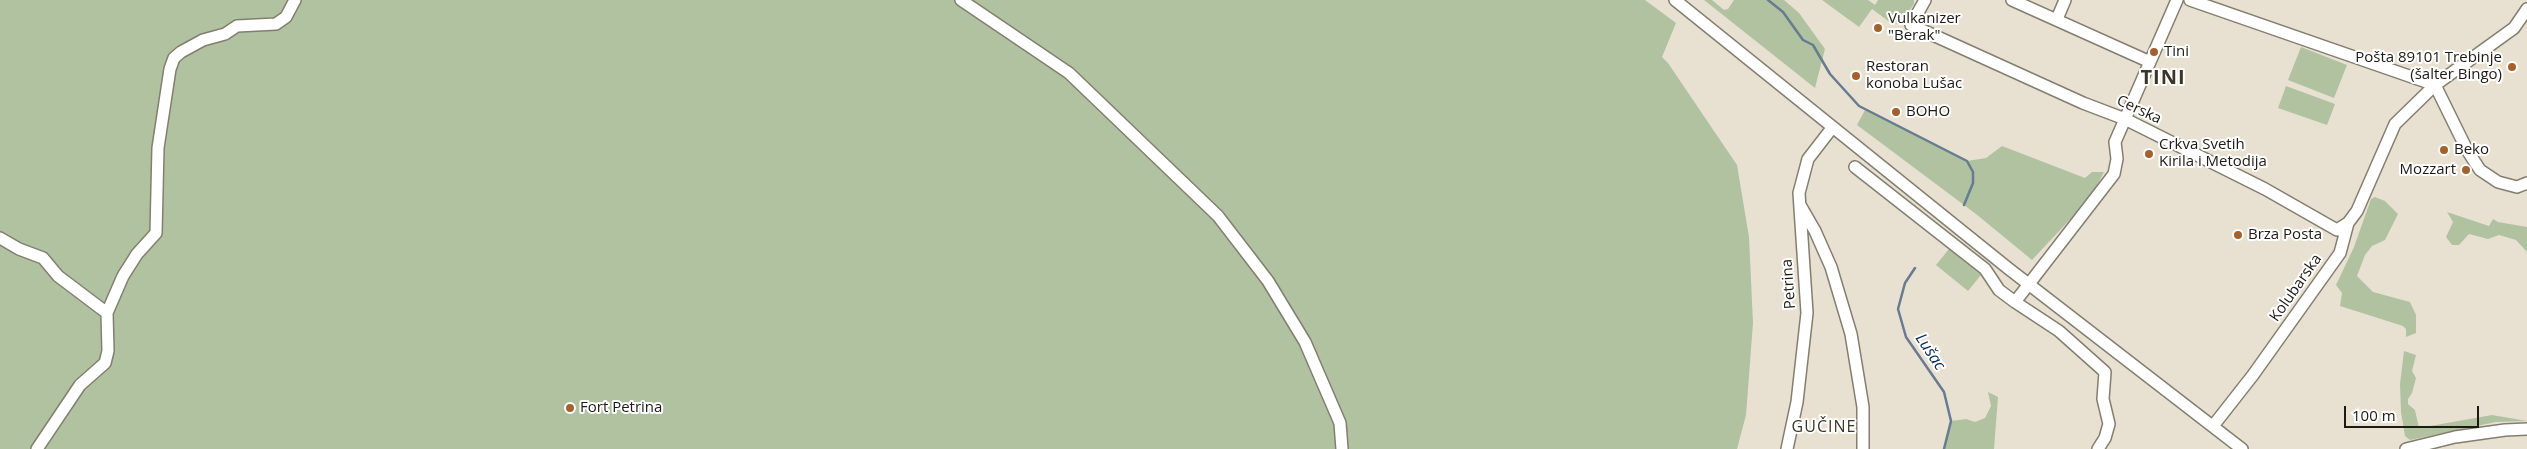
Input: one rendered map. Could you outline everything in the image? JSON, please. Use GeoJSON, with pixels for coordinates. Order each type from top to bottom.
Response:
{"type":"FeatureCollection","features":[{"type":"Feature","properties":{"kind":"street"},"geometry":{"type":"LineString","coordinates":[[37,449],[80,385],[105,362],[108,351],[107,313],[128,268],[137,254],[156,233],[158,148],[170,69],[174,58],[203,40],[225,34],[237,26],[276,24],[286,18],[295,0]]}},
{"type":"Feature","properties":{"kind":"street"},"geometry":{"type":"LineString","coordinates":[[961,0],[1069,73],[1218,216],[1268,281],[1305,342],[1340,423],[1342,449]]}},
{"type":"Feature","properties":{"kind":"street"},"geometry":{"type":"LineString","coordinates":[[1675,0],[2028,284],[2242,449]]}},
{"type":"Feature","properties":{"kind":"street","name":"Cerska"},"geometry":{"type":"LineString","coordinates":[[1925,0],[1911,25],[2083,103],[2125,119],[2265,189],[2328,226],[2337,230],[2348,223]]}},
{"type":"Feature","properties":{"kind":"street"},"geometry":{"type":"LineString","coordinates":[[2012,0],[2150,62]]}},
{"type":"Feature","properties":{"kind":"street"},"geometry":{"type":"LineString","coordinates":[[2056,19],[2065,0]]}},
{"type":"Feature","properties":{"kind":"street"},"geometry":{"type":"LineString","coordinates":[[2015,302],[2114,174],[2117,158],[2115,142],[2177,0]]}},
{"type":"Feature","properties":{"kind":"street"},"geometry":{"type":"LineString","coordinates":[[2190,0],[2435,85],[2467,150],[2480,170],[2498,182],[2517,187],[2525,186],[2527,183]]}},
{"type":"Feature","properties":{"kind":"street","name":"Kolubarska"},"geometry":{"type":"LineString","coordinates":[[2213,426],[2253,375],[2340,253],[2348,223],[2357,211],[2395,124],[2435,85],[2514,28],[2526,11]]}},
{"type":"Feature","properties":{"kind":"street","name":"Petrina"},"geometry":{"type":"LineString","coordinates":[[1788,448],[1797,402],[1807,313],[1799,204],[1802,178],[1808,159],[1832,128]]}},
{"type":"Feature","properties":{"kind":"street"},"geometry":{"type":"LineString","coordinates":[[1854,167],[1985,269],[1999,290],[2059,331],[2102,368],[2106,376],[2104,399],[2109,424],[2105,438],[2098,449]]}},
{"type":"Feature","properties":{"kind":"street"},"geometry":{"type":"LineString","coordinates":[[1799,204],[1815,231],[1831,267],[1851,334],[1864,408],[1862,449]]}},
{"type":"Feature","properties":{"kind":"street"},"geometry":{"type":"LineString","coordinates":[[0,238],[19,249],[43,258],[58,276],[107,313]]}},
{"type":"Feature","properties":{"kind":"street"},"geometry":{"type":"LineString","coordinates":[[2406,449],[2456,436],[2505,430],[2527,430]]}},
{"type":"Feature","properties":{"kind":"green space"},"geometry":{"type":"Polygon","coordinates":[[[0,0],[294,0],[285,17],[250,23],[173,58],[154,233],[106,312],[43,257],[0,237],[0,0]]]}},
{"type":"Feature","properties":{"kind":"green space"},"geometry":{"type":"Polygon","coordinates":[[[297,0],[959,0],[1069,74],[1217,217],[1304,342],[1338,423],[1340,449],[38,449],[81,386],[106,363],[108,313],[125,276],[151,242],[158,162],[175,59],[238,27],[276,25],[297,0]]]}},
{"type":"Feature","properties":{"kind":"green space"},"geometry":{"type":"Polygon","coordinates":[[[963,0],[1645,0],[1676,23],[1662,57],[1668,63],[1737,165],[1749,237],[1753,323],[1746,415],[1737,449],[1343,449],[1341,422],[1306,341],[1219,215],[1070,72],[963,0]]]}},
{"type":"Feature","properties":{"kind":"green space"},"geometry":{"type":"Polygon","coordinates":[[[1704,0],[1712,0],[1724,10],[1728,9],[1734,0],[1784,0],[1799,13],[1825,49],[1815,88],[1704,0]]]}},
{"type":"Feature","properties":{"kind":"green space"},"geometry":{"type":"Polygon","coordinates":[[[1822,0],[1868,0],[1875,5],[1878,0],[1914,0],[1914,4],[1900,24],[1891,23],[1872,9],[1859,27],[1822,0]]]}},
{"type":"Feature","properties":{"kind":"green space"},"geometry":{"type":"Polygon","coordinates":[[[2301,47],[2347,65],[2334,98],[2288,80],[2301,47]]]}},
{"type":"Feature","properties":{"kind":"green space"},"geometry":{"type":"Polygon","coordinates":[[[2286,86],[2335,104],[2327,125],[2278,108],[2286,86]]]}},
{"type":"Feature","properties":{"kind":"green space"},"geometry":{"type":"Polygon","coordinates":[[[1865,110],[1967,161],[1986,158],[2002,146],[2085,178],[2092,172],[2104,172],[2091,197],[2032,260],[1976,214],[1857,125],[1865,110]]]}},
{"type":"Feature","properties":{"kind":"green space"},"geometry":{"type":"Polygon","coordinates":[[[2375,197],[2385,201],[2398,214],[2385,240],[2372,246],[2365,255],[2357,276],[2373,292],[2410,302],[2416,315],[2416,333],[2406,337],[2406,329],[2403,326],[2340,306],[2342,293],[2336,285],[2354,247],[2371,199],[2375,197]]]}},
{"type":"Feature","properties":{"kind":"green space"},"geometry":{"type":"Polygon","coordinates":[[[2447,212],[2489,226],[2493,219],[2498,222],[2527,227],[2527,252],[2516,240],[2499,235],[2488,239],[2469,234],[2459,245],[2452,245],[2446,237],[2453,222],[2447,212]]]}},
{"type":"Feature","properties":{"kind":"green space"},"geometry":{"type":"Polygon","coordinates":[[[0,240],[42,259],[105,313],[106,351],[35,449],[0,449],[0,240]]]}},
{"type":"Feature","properties":{"kind":"green space"},"geometry":{"type":"Polygon","coordinates":[[[1949,249],[1981,275],[1968,291],[1936,265],[1949,249]]]}},
{"type":"Feature","properties":{"kind":"green space"},"geometry":{"type":"Polygon","coordinates":[[[2404,351],[2416,355],[2412,371],[2416,378],[2408,404],[2415,410],[2419,428],[2492,415],[2527,421],[2496,422],[2410,440],[2405,436],[2401,412],[2400,384],[2404,351]]]}},
{"type":"Feature","properties":{"kind":"green space"},"geometry":{"type":"Polygon","coordinates":[[[1988,392],[1998,397],[1994,449],[1944,449],[1951,421],[1966,419],[1975,422],[1985,418],[1991,406],[1988,392]]]}},
{"type":"Feature","properties":{"kind":"waterway","name":"Lušac"},"geometry":{"type":"LineString","coordinates":[[1768,0],[1783,12],[1803,40],[1813,45],[1830,74],[1859,106],[1967,161],[1973,172],[1973,183],[1964,205]]}},
{"type":"Feature","properties":{"kind":"waterway","name":"Lušac"},"geometry":{"type":"LineString","coordinates":[[1915,268],[1905,283],[1898,309],[1906,337],[1944,392],[1951,421],[1944,449]]}},
{"type":"Feature","properties":{"kind":"place","name":"Vulkanizer \"Berak\""},"geometry":{"type":"Point","coordinates":[1878,28]}},
{"type":"Feature","properties":{"kind":"place","name":"Tini"},"geometry":{"type":"Point","coordinates":[2154,52]}},
{"type":"Feature","properties":{"kind":"place","name":"Pošta 89101 Trebinje (šalter Bingo)"},"geometry":{"type":"Point","coordinates":[2512,67]}},
{"type":"Feature","properties":{"kind":"place","name":"Restoran konoba Lušac"},"geometry":{"type":"Point","coordinates":[1856,76]}},
{"type":"Feature","properties":{"kind":"place","name":"BOHO"},"geometry":{"type":"Point","coordinates":[1896,112]}},
{"type":"Feature","properties":{"kind":"place","name":"Beko"},"geometry":{"type":"Point","coordinates":[2444,150]}},
{"type":"Feature","properties":{"kind":"place","name":"Crkva Svetih Kirila i Metodija"},"geometry":{"type":"Point","coordinates":[2149,154]}},
{"type":"Feature","properties":{"kind":"place","name":"Mozzart"},"geometry":{"type":"Point","coordinates":[2466,170]}},
{"type":"Feature","properties":{"kind":"place","name":"Brza Posta"},"geometry":{"type":"Point","coordinates":[2238,235]}},
{"type":"Feature","properties":{"kind":"place","name":"Fort Petrina"},"geometry":{"type":"Point","coordinates":[570,408]}},
{"type":"Feature","properties":{"kind":"district","name":"TINI"},"geometry":{"type":"Point","coordinates":[2163,78]}},
{"type":"Feature","properties":{"kind":"district","name":"GUČINE"},"geometry":{"type":"Point","coordinates":[1824,427]}}]}
